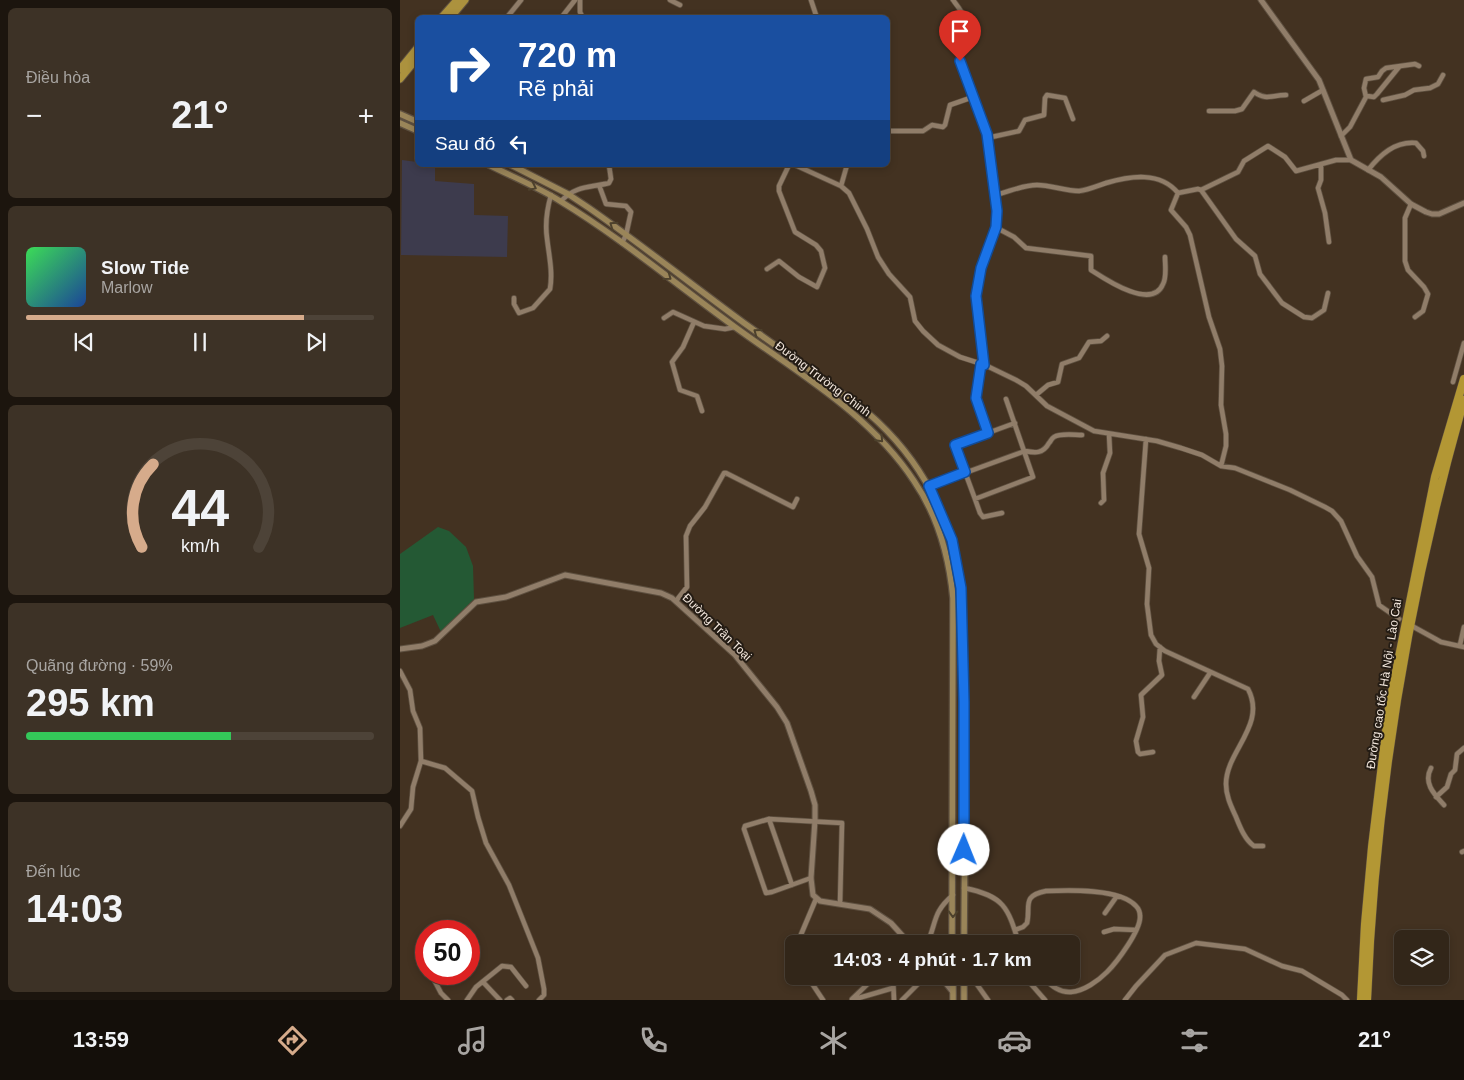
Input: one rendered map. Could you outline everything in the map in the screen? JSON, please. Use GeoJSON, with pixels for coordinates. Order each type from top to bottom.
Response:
{"type":"FeatureCollection","features":[{"type":"Feature","properties":{"kind":"highway"},"geometry":{"type":"LineString","coordinates":[[444,15],[457,0]]}},
{"type":"Feature","properties":{"kind":"highway"},"geometry":{"type":"LineString","coordinates":[[452,15],[465,0]]}},
{"type":"Feature","properties":{"kind":"highway"},"geometry":{"type":"LineString","coordinates":[[400,69],[415,51]]}},
{"type":"Feature","properties":{"kind":"highway"},"geometry":{"type":"LineString","coordinates":[[400,79],[415,62]]}},
{"type":"Feature","properties":{"kind":"highway","name":"Đường cao tốc Hà Nội - Lào Cai"},"geometry":{"type":"LineString","coordinates":[[1361,1000],[1372,847],[1389,707],[1434,477],[1464,379]]}},
{"type":"Feature","properties":{"kind":"highway","name":"Đường cao tốc Hà Nội - Lào Cai"},"geometry":{"type":"LineString","coordinates":[[1367,1000],[1370,924],[1377,848],[1395,705],[1427,540],[1442,476],[1464,400]]}},
{"type":"Feature","properties":{"kind":"main road"},"geometry":{"type":"LineString","coordinates":[[400,114],[415,121]]}},
{"type":"Feature","properties":{"kind":"main road"},"geometry":{"type":"LineString","coordinates":[[400,123],[415,130]]}},
{"type":"Feature","properties":{"kind":"main road","name":"Đường Trường Chinh"},"geometry":{"type":"LineString","coordinates":[[493,167],[561,201],[622,243],[849,409],[883,441],[921,491],[939,531],[948,562],[953,601],[952,934]]}},
{"type":"Feature","properties":{"kind":"main road","name":"Đường Trường Chinh"},"geometry":{"type":"LineString","coordinates":[[515,167],[568,194],[626,234],[734,316],[856,403],[878,422],[907,455],[929,486],[952,540],[960,577],[962,601],[964,934]]}},
{"type":"Feature","properties":{"kind":"main road"},"geometry":{"type":"LineString","coordinates":[[900,461],[907,455]]}},
{"type":"Feature","properties":{"kind":"main road"},"geometry":{"type":"LineString","coordinates":[[953,601],[962,601]]}},
{"type":"Feature","properties":{"kind":"main road"},"geometry":{"type":"LineString","coordinates":[[952,934],[964,934]]}},
{"type":"Feature","properties":{"kind":"main road"},"geometry":{"type":"LineString","coordinates":[[952,985],[953,1000]]}},
{"type":"Feature","properties":{"kind":"main road"},"geometry":{"type":"LineString","coordinates":[[964,985],[964,1000]]}},
{"type":"Feature","properties":{"kind":"street"},"geometry":{"type":"LineString","coordinates":[[509,15],[521,0]]}},
{"type":"Feature","properties":{"kind":"street"},"geometry":{"type":"LineString","coordinates":[[563,15],[574,0]]}},
{"type":"Feature","properties":{"kind":"street"},"geometry":{"type":"LineString","coordinates":[[580,0],[582,15]]}},
{"type":"Feature","properties":{"kind":"street"},"geometry":{"type":"LineString","coordinates":[[670,0],[680,5]]}},
{"type":"Feature","properties":{"kind":"street"},"geometry":{"type":"LineString","coordinates":[[810,0],[817,15]]}},
{"type":"Feature","properties":{"kind":"street"},"geometry":{"type":"LineString","coordinates":[[953,0],[962,13],[965,22],[960,56],[987,138],[997,211],[996,227],[981,268],[976,296],[983,365],[976,398],[988,433]]}},
{"type":"Feature","properties":{"kind":"street"},"geometry":{"type":"LineString","coordinates":[[1261,0],[1311,69],[1323,90],[1351,160]]}},
{"type":"Feature","properties":{"kind":"street"},"geometry":{"type":"LineString","coordinates":[[1341,136],[1350,127],[1367,96],[1364,88],[1366,79],[1378,77],[1386,68],[1415,64],[1419,66]]}},
{"type":"Feature","properties":{"kind":"street"},"geometry":{"type":"LineString","coordinates":[[1367,96],[1374,97],[1398,67]]}},
{"type":"Feature","properties":{"kind":"street"},"geometry":{"type":"LineString","coordinates":[[1384,100],[1438,84],[1443,75]]}},
{"type":"Feature","properties":{"kind":"street"},"geometry":{"type":"LineString","coordinates":[[1304,101],[1323,90]]}},
{"type":"Feature","properties":{"kind":"street"},"geometry":{"type":"LineString","coordinates":[[1209,111],[1235,111],[1242,109],[1254,92],[1267,98],[1286,95]]}},
{"type":"Feature","properties":{"kind":"street"},"geometry":{"type":"LineString","coordinates":[[1377,94],[1394,98]]}},
{"type":"Feature","properties":{"kind":"street"},"geometry":{"type":"LineString","coordinates":[[987,138],[1019,131],[1025,120],[1044,115],[1045,98],[1047,95],[1065,98],[1073,119]]}},
{"type":"Feature","properties":{"kind":"street"},"geometry":{"type":"LineString","coordinates":[[890,131],[922,132],[932,125],[943,127],[950,105],[973,97]]}},
{"type":"Feature","properties":{"kind":"street"},"geometry":{"type":"LineString","coordinates":[[1368,170],[1377,159],[1391,148],[1400,144],[1416,143],[1424,156]]}},
{"type":"Feature","properties":{"kind":"street"},"geometry":{"type":"LineString","coordinates":[[995,195],[1017,188],[1035,186],[1080,191],[1122,179],[1145,176],[1162,182],[1178,193],[1201,190],[1238,172],[1244,161],[1268,146],[1285,157],[1296,171],[1336,160],[1351,160],[1381,177],[1411,204],[1432,214],[1439,214],[1464,203]]}},
{"type":"Feature","properties":{"kind":"street"},"geometry":{"type":"LineString","coordinates":[[1321,165],[1321,180],[1318,188],[1325,213],[1329,242]]}},
{"type":"Feature","properties":{"kind":"street"},"geometry":{"type":"LineString","coordinates":[[561,201],[568,194],[585,186],[599,186],[610,181],[609,167]]}},
{"type":"Feature","properties":{"kind":"street"},"geometry":{"type":"LineString","coordinates":[[768,269],[779,261],[798,277],[817,287],[825,268],[824,260],[818,248],[795,232],[781,200],[778,188],[788,167]]}},
{"type":"Feature","properties":{"kind":"street"},"geometry":{"type":"LineString","coordinates":[[806,167],[826,180],[841,186],[850,196],[882,264],[910,297],[918,326],[944,349],[1016,380],[1047,406],[1094,431],[1146,439],[1202,455],[1221,466],[1235,468],[1284,488],[1332,511],[1341,521],[1358,556],[1372,577],[1379,605],[1399,619]]}},
{"type":"Feature","properties":{"kind":"street"},"geometry":{"type":"LineString","coordinates":[[841,186],[846,167]]}},
{"type":"Feature","properties":{"kind":"street"},"geometry":{"type":"LineString","coordinates":[[599,186],[606,204],[626,206],[629,209],[631,214],[622,243]]}},
{"type":"Feature","properties":{"kind":"street"},"geometry":{"type":"LineString","coordinates":[[1201,190],[1236,240],[1255,256],[1260,274],[1282,302],[1304,317],[1312,318],[1324,310],[1328,293]]}},
{"type":"Feature","properties":{"kind":"street"},"geometry":{"type":"LineString","coordinates":[[1178,193],[1171,210],[1186,227],[1190,236],[1209,317],[1220,349],[1222,366],[1221,405],[1226,434],[1226,446],[1221,466]]}},
{"type":"Feature","properties":{"kind":"street"},"geometry":{"type":"LineString","coordinates":[[514,298],[514,307],[518,313],[533,308],[550,289],[551,261],[546,237],[546,219],[551,196]]}},
{"type":"Feature","properties":{"kind":"street"},"geometry":{"type":"LineString","coordinates":[[1411,204],[1405,218],[1405,261],[1408,270],[1428,294],[1423,311],[1414,317]]}},
{"type":"Feature","properties":{"kind":"street"},"geometry":{"type":"LineString","coordinates":[[996,227],[1014,237],[1026,248],[1091,256],[1091,270],[1112,284],[1135,293],[1152,294],[1158,292],[1164,283],[1166,257]]}},
{"type":"Feature","properties":{"kind":"street"},"geometry":{"type":"LineString","coordinates":[[664,318],[671,313],[675,313],[694,322],[714,328],[726,329],[735,327]]}},
{"type":"Feature","properties":{"kind":"street"},"geometry":{"type":"LineString","coordinates":[[694,322],[683,347],[671,364],[680,390],[697,396],[702,411]]}},
{"type":"Feature","properties":{"kind":"street"},"geometry":{"type":"LineString","coordinates":[[1036,395],[1048,385],[1058,382],[1061,366],[1064,363],[1079,358],[1088,342],[1101,341],[1107,336]]}},
{"type":"Feature","properties":{"kind":"street"},"geometry":{"type":"LineString","coordinates":[[1453,382],[1464,343]]}},
{"type":"Feature","properties":{"kind":"street"},"geometry":{"type":"LineString","coordinates":[[975,499],[1033,477],[1006,399]]}},
{"type":"Feature","properties":{"kind":"street"},"geometry":{"type":"LineString","coordinates":[[1002,513],[987,517],[983,517],[980,514],[955,445],[1015,423]]}},
{"type":"Feature","properties":{"kind":"street"},"geometry":{"type":"LineString","coordinates":[[1101,503],[1104,500],[1103,473],[1110,453],[1110,434]]}},
{"type":"Feature","properties":{"kind":"street"},"geometry":{"type":"LineString","coordinates":[[929,486],[1025,450],[1034,453],[1042,451],[1056,436],[1082,435]]}},
{"type":"Feature","properties":{"kind":"street"},"geometry":{"type":"LineString","coordinates":[[1146,439],[1139,534],[1149,568],[1148,604],[1151,635],[1160,647],[1180,659],[1235,684],[1246,687],[1250,693],[1252,722],[1229,770],[1226,785],[1229,802],[1246,837],[1254,846],[1263,846]]}},
{"type":"Feature","properties":{"kind":"street"},"geometry":{"type":"LineString","coordinates":[[676,601],[687,587],[686,534],[705,507],[724,473],[793,507],[797,499]]}},
{"type":"Feature","properties":{"kind":"street","name":"Đường Trần Toại"},"geometry":{"type":"LineString","coordinates":[[400,649],[422,646],[435,641],[476,602],[506,597],[565,575],[661,593],[676,601],[736,655],[782,714],[791,734],[815,805],[811,878],[812,890],[816,899]]}},
{"type":"Feature","properties":{"kind":"street"},"geometry":{"type":"LineString","coordinates":[[1412,626],[1442,642],[1462,646],[1464,627]]}},
{"type":"Feature","properties":{"kind":"street"},"geometry":{"type":"LineString","coordinates":[[1153,752],[1140,754],[1136,746],[1142,717],[1141,695],[1162,675],[1160,647]]}},
{"type":"Feature","properties":{"kind":"street"},"geometry":{"type":"LineString","coordinates":[[400,671],[410,690],[413,711],[420,728],[421,761],[413,787],[409,813],[400,826]]}},
{"type":"Feature","properties":{"kind":"street"},"geometry":{"type":"LineString","coordinates":[[1194,697],[1210,673]]}},
{"type":"Feature","properties":{"kind":"street"},"geometry":{"type":"LineString","coordinates":[[1436,797],[1447,787],[1451,774],[1455,770],[1457,754],[1464,748]]}},
{"type":"Feature","properties":{"kind":"street"},"geometry":{"type":"LineString","coordinates":[[421,761],[445,768],[472,791],[486,842],[512,892],[538,958],[544,989],[544,995],[539,1000]]}},
{"type":"Feature","properties":{"kind":"street"},"geometry":{"type":"LineString","coordinates":[[1432,768],[1428,773],[1428,781],[1436,797],[1444,805]]}},
{"type":"Feature","properties":{"kind":"street"},"geometry":{"type":"LineString","coordinates":[[769,819],[792,885]]}},
{"type":"Feature","properties":{"kind":"street"},"geometry":{"type":"LineString","coordinates":[[811,878],[766,893],[744,829],[745,826],[769,819],[840,822],[843,825],[840,904]]}},
{"type":"Feature","properties":{"kind":"street"},"geometry":{"type":"LineString","coordinates":[[964,888],[986,893],[1004,905],[1016,935]]}},
{"type":"Feature","properties":{"kind":"street"},"geometry":{"type":"LineString","coordinates":[[1015,930],[1027,923],[1028,902],[1038,893],[1046,891],[1107,893],[1134,904],[1140,918],[1136,930],[1114,965],[1105,974],[1091,984],[1075,991],[1064,992],[1052,985]]}},
{"type":"Feature","properties":{"kind":"street"},"geometry":{"type":"LineString","coordinates":[[930,935],[938,911],[953,896]]}},
{"type":"Feature","properties":{"kind":"street"},"geometry":{"type":"LineString","coordinates":[[1106,913],[1117,896]]}},
{"type":"Feature","properties":{"kind":"street"},"geometry":{"type":"LineString","coordinates":[[801,935],[816,899],[865,907],[876,912],[891,923],[902,935]]}},
{"type":"Feature","properties":{"kind":"street"},"geometry":{"type":"LineString","coordinates":[[1104,932],[1114,929],[1136,930]]}},
{"type":"Feature","properties":{"kind":"street"},"geometry":{"type":"LineString","coordinates":[[1125,1000],[1168,953],[1196,943],[1239,948],[1282,966],[1301,970],[1347,1000]]}},
{"type":"Feature","properties":{"kind":"street"},"geometry":{"type":"LineString","coordinates":[[467,1000],[482,982],[500,967],[511,967],[526,986]]}},
{"type":"Feature","properties":{"kind":"street"},"geometry":{"type":"LineString","coordinates":[[482,982],[500,1000]]}},
{"type":"Feature","properties":{"kind":"street"},"geometry":{"type":"LineString","coordinates":[[437,985],[448,1000]]}},
{"type":"Feature","properties":{"kind":"street"},"geometry":{"type":"LineString","coordinates":[[813,985],[823,1000]]}},
{"type":"Feature","properties":{"kind":"street"},"geometry":{"type":"LineString","coordinates":[[852,1000],[867,985]]}},
{"type":"Feature","properties":{"kind":"street"},"geometry":{"type":"LineString","coordinates":[[902,1000],[917,985]]}},
{"type":"Feature","properties":{"kind":"street"},"geometry":{"type":"LineString","coordinates":[[947,985],[952,992]]}},
{"type":"Feature","properties":{"kind":"street"},"geometry":{"type":"LineString","coordinates":[[977,985],[988,1000]]}},
{"type":"Feature","properties":{"kind":"street"},"geometry":{"type":"LineString","coordinates":[[1033,986],[1045,1000]]}},
{"type":"Feature","properties":{"kind":"street"},"geometry":{"type":"LineString","coordinates":[[852,1000],[893,988],[894,1000]]}},
{"type":"Feature","properties":{"kind":"street"},"geometry":{"type":"LineString","coordinates":[[508,1000],[510,998],[512,1000]]}},
{"type":"Feature","properties":{"kind":"shaded area"},"geometry":{"type":"Polygon","coordinates":[[[402,160],[415,162],[415,167],[435,167],[435,181],[474,184],[474,215],[508,216],[507,257],[401,255],[402,160]]]}},
{"type":"Feature","properties":{"kind":"green space"},"geometry":{"type":"Polygon","coordinates":[[[438,527],[449,531],[466,547],[473,566],[474,599],[441,632],[433,615],[400,628],[400,554],[438,527]]]}},
{"type":"Feature","properties":{"kind":"route"},"geometry":{"type":"LineString","coordinates":[[960,61],[987,134],[997,211],[996,227],[981,268],[976,296],[984,349],[984,365],[981,364],[976,398],[988,433],[955,445],[965,472],[929,486],[952,540],[961,588],[964,702],[964,850]]}}]}
